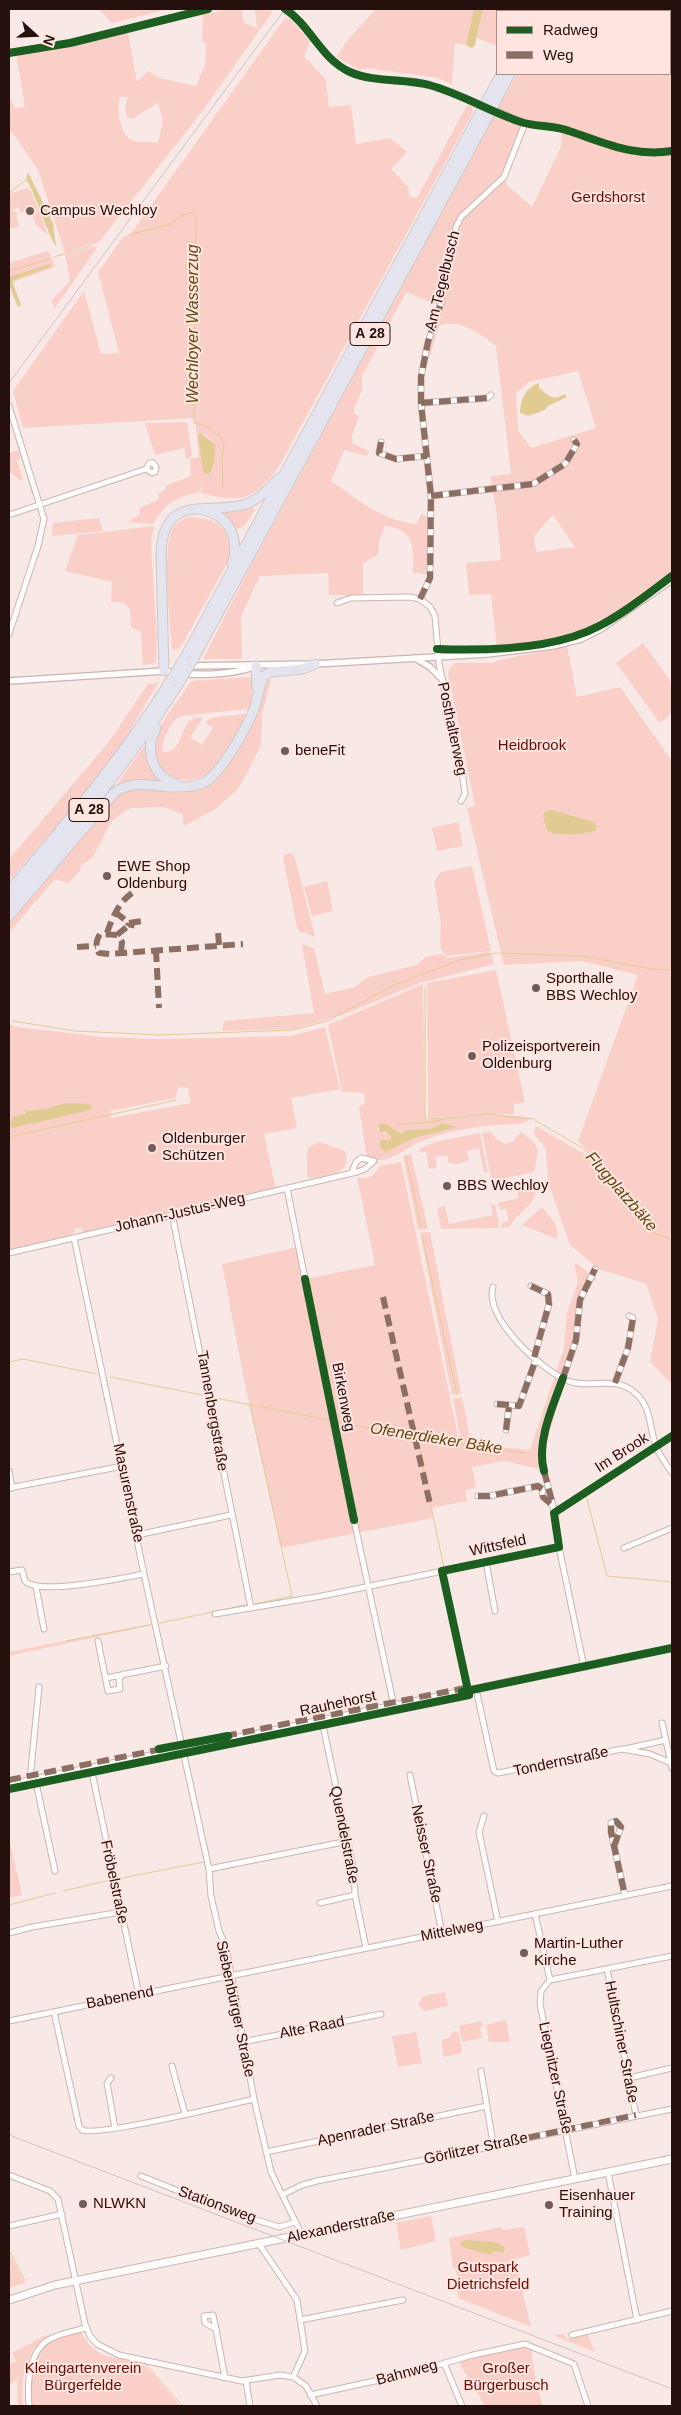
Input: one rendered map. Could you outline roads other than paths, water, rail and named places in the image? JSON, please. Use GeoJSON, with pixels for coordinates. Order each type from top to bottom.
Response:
{"type":"FeatureCollection","features":[{"type":"Feature","properties":{"kind":"highway","name":"A 28"},"geometry":{"type":"LineString","coordinates":[[492,100],[501,75]]}},
{"type":"Feature","properties":{"kind":"highway","name":"A 28"},"geometry":{"type":"LineString","coordinates":[[9,891],[67,824],[123,753],[184,659],[486,110],[509,75]]}},
{"type":"Feature","properties":{"kind":"highway","name":"A 28"},"geometry":{"type":"LineString","coordinates":[[9,904],[104,791],[161,712],[179,683],[486,110]]}},
{"type":"Feature","properties":{"kind":"highway"},"geometry":{"type":"LineString","coordinates":[[164,671],[161,545],[166,527],[173,519],[188,510],[198,507],[237,506],[251,502],[268,490],[290,466]]}},
{"type":"Feature","properties":{"kind":"highway"},"geometry":{"type":"LineString","coordinates":[[188,510],[211,512],[219,516],[231,529],[236,546],[226,584]]}},
{"type":"Feature","properties":{"kind":"highway"},"geometry":{"type":"LineString","coordinates":[[9,916],[115,792],[136,784],[198,785],[216,772],[249,718],[262,680],[267,673],[303,670],[315,664]]}},
{"type":"Feature","properties":{"kind":"highway"},"geometry":{"type":"LineString","coordinates":[[256,666],[258,692]]}},
{"type":"Feature","properties":{"kind":"highway"},"geometry":{"type":"LineString","coordinates":[[161,712],[151,740],[151,760],[162,777],[181,786]]}},
{"type":"Feature","properties":{"kind":"main road","name":"Alexanderstraße"},"geometry":{"type":"LineString","coordinates":[[9,2300],[52,2286],[672,2159]]}},
{"type":"Feature","properties":{"kind":"street"},"geometry":{"type":"LineString","coordinates":[[9,53],[70,43],[208,9]]}},
{"type":"Feature","properties":{"kind":"street"},"geometry":{"type":"LineString","coordinates":[[285,9],[297,18],[335,61],[350,72],[371,77],[419,82],[446,90],[486,110],[525,123],[566,129]]}},
{"type":"Feature","properties":{"kind":"street","name":"Am Tegelbusch"},"geometry":{"type":"LineString","coordinates":[[420,599],[430,578],[431,496],[421,403],[421,377],[424,360],[440,306],[456,227],[461,217],[504,177],[525,123]]}},
{"type":"Feature","properties":{"kind":"street"},"geometry":{"type":"LineString","coordinates":[[421,403],[486,398],[491,395]]}},
{"type":"Feature","properties":{"kind":"street"},"geometry":{"type":"LineString","coordinates":[[9,406],[44,519],[44,528],[9,634]]}},
{"type":"Feature","properties":{"kind":"street"},"geometry":{"type":"LineString","coordinates":[[431,496],[533,484],[565,464],[577,444],[574,440]]}},
{"type":"Feature","properties":{"kind":"street"},"geometry":{"type":"LineString","coordinates":[[381,442],[380,453],[396,459],[427,456]]}},
{"type":"Feature","properties":{"kind":"street"},"geometry":{"type":"LineString","coordinates":[[9,515],[146,469]]}},
{"type":"Feature","properties":{"kind":"street"},"geometry":{"type":"LineString","coordinates":[[9,681],[164,671],[182,674],[242,671],[256,666],[415,658],[533,649],[581,639],[616,621],[672,580]]}},
{"type":"Feature","properties":{"kind":"street"},"geometry":{"type":"LineString","coordinates":[[337,603],[351,598],[410,597],[420,599],[430,607],[435,616],[438,656]]}},
{"type":"Feature","properties":{"kind":"street","name":"Posthalterweg"},"geometry":{"type":"LineString","coordinates":[[438,656],[463,779],[464,794],[461,801]]}},
{"type":"Feature","properties":{"kind":"street"},"geometry":{"type":"LineString","coordinates":[[415,658],[430,667],[442,679]]}},
{"type":"Feature","properties":{"kind":"street","name":"Johann-Justus-Weg"},"geometry":{"type":"LineString","coordinates":[[9,1252],[362,1171],[374,1160],[361,1158],[356,1162],[352,1172]]}},
{"type":"Feature","properties":{"kind":"street"},"geometry":{"type":"LineString","coordinates":[[287,1188],[305,1280]]}},
{"type":"Feature","properties":{"kind":"street","name":"Tannenbergstraße"},"geometry":{"type":"LineString","coordinates":[[172,1214],[211,1399],[231,1515],[251,1608]]}},
{"type":"Feature","properties":{"kind":"street","name":"Masurenstraße"},"geometry":{"type":"LineString","coordinates":[[74,1238],[144,1574],[184,1748]]}},
{"type":"Feature","properties":{"kind":"street"},"geometry":{"type":"LineString","coordinates":[[563,1378],[576,1340],[580,1300],[596,1269]]}},
{"type":"Feature","properties":{"kind":"street"},"geometry":{"type":"LineString","coordinates":[[498,1404],[509,1407],[519,1406],[535,1359],[549,1304],[548,1294],[532,1286]]}},
{"type":"Feature","properties":{"kind":"street"},"geometry":{"type":"LineString","coordinates":[[493,1287],[491,1293],[493,1308],[512,1336],[535,1359],[563,1378],[580,1384],[615,1383],[633,1390],[646,1404],[656,1447],[672,1473]]}},
{"type":"Feature","properties":{"kind":"street"},"geometry":{"type":"LineString","coordinates":[[615,1383],[632,1331],[633,1318],[629,1316]]}},
{"type":"Feature","properties":{"kind":"street"},"geometry":{"type":"LineString","coordinates":[[506,1430],[509,1407]]}},
{"type":"Feature","properties":{"kind":"street","name":"Im Brook"},"geometry":{"type":"LineString","coordinates":[[587,1492],[672,1436]]}},
{"type":"Feature","properties":{"kind":"street"},"geometry":{"type":"LineString","coordinates":[[9,1472],[10,1488],[123,1466]]}},
{"type":"Feature","properties":{"kind":"street"},"geometry":{"type":"LineString","coordinates":[[544,1471],[553,1506],[559,1547],[584,1667]]}},
{"type":"Feature","properties":{"kind":"street"},"geometry":{"type":"LineString","coordinates":[[478,1496],[489,1496],[538,1486],[542,1489],[543,1497],[553,1506]]}},
{"type":"Feature","properties":{"kind":"street"},"geometry":{"type":"LineString","coordinates":[[137,1535],[231,1515]]}},
{"type":"Feature","properties":{"kind":"street"},"geometry":{"type":"LineString","coordinates":[[354,1520],[394,1706]]}},
{"type":"Feature","properties":{"kind":"street"},"geometry":{"type":"LineString","coordinates":[[624,1548],[672,1528]]}},
{"type":"Feature","properties":{"kind":"street","name":"Wittsfeld"},"geometry":{"type":"LineString","coordinates":[[215,1614],[368,1586],[559,1547]]}},
{"type":"Feature","properties":{"kind":"street"},"geometry":{"type":"LineString","coordinates":[[486,1562],[495,1611]]}},
{"type":"Feature","properties":{"kind":"street"},"geometry":{"type":"LineString","coordinates":[[9,1572],[22,1570],[24,1581],[36,1587],[96,1584],[144,1574]]}},
{"type":"Feature","properties":{"kind":"street"},"geometry":{"type":"LineString","coordinates":[[36,1587],[44,1629]]}},
{"type":"Feature","properties":{"kind":"street"},"geometry":{"type":"LineString","coordinates":[[98,1641],[108,1691],[120,1689],[119,1679],[123,1674]]}},
{"type":"Feature","properties":{"kind":"street","name":"Rauhehorst"},"geometry":{"type":"LineString","coordinates":[[9,1784],[672,1648]]}},
{"type":"Feature","properties":{"kind":"street"},"geometry":{"type":"LineString","coordinates":[[106,1678],[166,1666]]}},
{"type":"Feature","properties":{"kind":"street"},"geometry":{"type":"LineString","coordinates":[[39,1687],[32,1779],[55,1870]]}},
{"type":"Feature","properties":{"kind":"street","name":"Tondernstraße"},"geometry":{"type":"LineString","coordinates":[[476,1689],[494,1771],[498,1773],[666,1740]]}},
{"type":"Feature","properties":{"kind":"street","name":"Quendelstraße"},"geometry":{"type":"LineString","coordinates":[[322,1721],[354,1871],[355,1895],[366,1948]]}},
{"type":"Feature","properties":{"kind":"street","name":"Tondernstraße"},"geometry":{"type":"LineString","coordinates":[[662,1723],[672,1765]]}},
{"type":"Feature","properties":{"kind":"street","name":"Siebenbürger Straße"},"geometry":{"type":"LineString","coordinates":[[184,1748],[209,1869],[211,1896],[217,1925],[226,1947],[254,2099],[266,2152],[272,2176],[300,2235]]}},
{"type":"Feature","properties":{"kind":"street","name":"Tondernstraße"},"geometry":{"type":"LineString","coordinates":[[622,1750],[650,1754],[672,1765]]}},
{"type":"Feature","properties":{"kind":"street","name":"Fröbelstraße"},"geometry":{"type":"LineString","coordinates":[[91,1768],[139,1995]]}},
{"type":"Feature","properties":{"kind":"street","name":"Neisser Straße"},"geometry":{"type":"LineString","coordinates":[[410,1775],[442,1933]]}},
{"type":"Feature","properties":{"kind":"street"},"geometry":{"type":"LineString","coordinates":[[484,1816],[479,1832],[498,1922]]}},
{"type":"Feature","properties":{"kind":"street"},"geometry":{"type":"LineString","coordinates":[[209,1869],[348,1841]]}},
{"type":"Feature","properties":{"kind":"street"},"geometry":{"type":"LineString","coordinates":[[614,1846],[625,1896]]}},
{"type":"Feature","properties":{"kind":"street","name":"Mittelweg"},"geometry":{"type":"LineString","coordinates":[[232,1975],[672,1886]]}},
{"type":"Feature","properties":{"kind":"street"},"geometry":{"type":"LineString","coordinates":[[320,1903],[355,1895]]}},
{"type":"Feature","properties":{"kind":"street"},"geometry":{"type":"LineString","coordinates":[[9,1934],[32,1927],[121,1912]]}},
{"type":"Feature","properties":{"kind":"street"},"geometry":{"type":"LineString","coordinates":[[535,1914],[550,1980],[672,1956]]}},
{"type":"Feature","properties":{"kind":"street","name":"Hultschiner Straße"},"geometry":{"type":"LineString","coordinates":[[607,1969],[636,2115]]}},
{"type":"Feature","properties":{"kind":"street","name":"Babenend"},"geometry":{"type":"LineString","coordinates":[[9,2021],[232,1975]]}},
{"type":"Feature","properties":{"kind":"street","name":"Liegnitzer Straße"},"geometry":{"type":"LineString","coordinates":[[550,1980],[541,1991],[540,2004],[567,2130],[575,2179]]}},
{"type":"Feature","properties":{"kind":"street"},"geometry":{"type":"LineString","coordinates":[[54,2012],[79,2126],[85,2132],[115,2128],[254,2099]]}},
{"type":"Feature","properties":{"kind":"street","name":"Alte Raad"},"geometry":{"type":"LineString","coordinates":[[243,2042],[382,2014]]}},
{"type":"Feature","properties":{"kind":"street"},"geometry":{"type":"LineString","coordinates":[[172,2066],[185,2114]]}},
{"type":"Feature","properties":{"kind":"street"},"geometry":{"type":"LineString","coordinates":[[629,2078],[672,2068]]}},
{"type":"Feature","properties":{"kind":"street"},"geometry":{"type":"LineString","coordinates":[[481,2071],[493,2143]]}},
{"type":"Feature","properties":{"kind":"street"},"geometry":{"type":"LineString","coordinates":[[111,2078],[107,2083],[115,2128]]}},
{"type":"Feature","properties":{"kind":"street","name":"Apenrader Straße"},"geometry":{"type":"LineString","coordinates":[[266,2152],[487,2106]]}},
{"type":"Feature","properties":{"kind":"street","name":"Görlitzer Straße"},"geometry":{"type":"LineString","coordinates":[[282,2196],[302,2185],[490,2146],[493,2143],[498,2144],[672,2109]]}},
{"type":"Feature","properties":{"kind":"street"},"geometry":{"type":"LineString","coordinates":[[608,2172],[637,2320]]}},
{"type":"Feature","properties":{"kind":"street"},"geometry":{"type":"LineString","coordinates":[[9,2175],[53,2192],[58,2199],[86,2328],[97,2344],[113,2353],[225,2378],[246,2381],[280,2375],[293,2377],[306,2386],[317,2406]]}},
{"type":"Feature","properties":{"kind":"street","name":"Stationsweg"},"geometry":{"type":"LineString","coordinates":[[141,2176],[231,2212],[279,2227],[295,2222]]}},
{"type":"Feature","properties":{"kind":"street"},"geometry":{"type":"LineString","coordinates":[[9,2226],[62,2214]]}},
{"type":"Feature","properties":{"kind":"street"},"geometry":{"type":"LineString","coordinates":[[260,2244],[295,2295],[305,2351],[293,2377]]}},
{"type":"Feature","properties":{"kind":"street"},"geometry":{"type":"LineString","coordinates":[[300,2320],[403,2300]]}},
{"type":"Feature","properties":{"kind":"street"},"geometry":{"type":"LineString","coordinates":[[572,2335],[672,2311]]}},
{"type":"Feature","properties":{"kind":"street"},"geometry":{"type":"LineString","coordinates":[[29,2406],[28,2378],[40,2348],[51,2338],[86,2328]]}},
{"type":"Feature","properties":{"kind":"street"},"geometry":{"type":"LineString","coordinates":[[216,2330],[225,2378]]}},
{"type":"Feature","properties":{"kind":"street","name":"Bahnweg"},"geometry":{"type":"LineString","coordinates":[[310,2395],[399,2376],[444,2363],[525,2344],[574,2364],[588,2406]]}},
{"type":"Feature","properties":{"kind":"street"},"geometry":{"type":"LineString","coordinates":[[444,2363],[462,2406]]}},
{"type":"Feature","properties":{"kind":"street"},"geometry":{"type":"LineString","coordinates":[[246,2381],[250,2406]]}},
{"type":"Feature","properties":{"kind":"waterway"},"geometry":{"type":"LineString","coordinates":[[83,37],[102,32]]}},
{"type":"Feature","properties":{"kind":"waterway"},"geometry":{"type":"LineString","coordinates":[[9,49],[77,39]]}},
{"type":"Feature","properties":{"kind":"waterway"},"geometry":{"type":"LineString","coordinates":[[9,193],[26,180]]}},
{"type":"Feature","properties":{"kind":"waterway","name":"Wechloyer Wasserzug"},"geometry":{"type":"LineString","coordinates":[[129,235],[171,224],[182,215],[194,212],[196,217],[194,423],[207,426],[221,437],[224,446],[222,458],[223,488]]}},
{"type":"Feature","properties":{"kind":"waterway","name":"Wechloyer Wasserzug"},"geometry":{"type":"LineString","coordinates":[[54,257],[92,246]]}},
{"type":"Feature","properties":{"kind":"waterway","name":"Wechloyer Wasserzug"},"geometry":{"type":"LineString","coordinates":[[9,271],[49,259]]}},
{"type":"Feature","properties":{"kind":"waterway"},"geometry":{"type":"LineString","coordinates":[[9,415],[33,495]]}},
{"type":"Feature","properties":{"kind":"waterway"},"geometry":{"type":"LineString","coordinates":[[13,1021],[75,1031],[159,1035],[293,1030],[327,1021],[394,985],[460,960],[496,953],[582,956],[652,969],[672,970]]}},
{"type":"Feature","properties":{"kind":"waterway"},"geometry":{"type":"LineString","coordinates":[[425,987],[425,1119],[444,1118]]}},
{"type":"Feature","properties":{"kind":"waterway"},"geometry":{"type":"LineString","coordinates":[[9,1028],[12,1025]]}},
{"type":"Feature","properties":{"kind":"waterway"},"geometry":{"type":"LineString","coordinates":[[9,1137],[176,1100]]}},
{"type":"Feature","properties":{"kind":"waterway","name":"Flugplatzbäke"},"geometry":{"type":"LineString","coordinates":[[397,1124],[433,1122],[447,1118],[486,1114],[533,1119],[581,1147],[593,1157],[647,1218],[654,1233],[672,1239]]}},
{"type":"Feature","properties":{"kind":"waterway"},"geometry":{"type":"LineString","coordinates":[[406,1157],[421,1226]]}},
{"type":"Feature","properties":{"kind":"waterway"},"geometry":{"type":"LineString","coordinates":[[422,1236],[457,1395]]}},
{"type":"Feature","properties":{"kind":"waterway","name":"Ofenerdieker Bäke"},"geometry":{"type":"LineString","coordinates":[[9,1362],[23,1359],[97,1374]]}},
{"type":"Feature","properties":{"kind":"waterway","name":"Ofenerdieker Bäke"},"geometry":{"type":"LineString","coordinates":[[110,1377],[207,1396]]}},
{"type":"Feature","properties":{"kind":"waterway","name":"Ofenerdieker Bäke"},"geometry":{"type":"LineString","coordinates":[[211,1397],[256,1406]]}},
{"type":"Feature","properties":{"kind":"waterway"},"geometry":{"type":"LineString","coordinates":[[250,1405],[292,1596],[255,1604]]}},
{"type":"Feature","properties":{"kind":"waterway","name":"Ofenerdieker Bäke"},"geometry":{"type":"LineString","coordinates":[[259,1406],[417,1438],[525,1453]]}},
{"type":"Feature","properties":{"kind":"waterway"},"geometry":{"type":"LineString","coordinates":[[417,1439],[444,1568]]}},
{"type":"Feature","properties":{"kind":"waterway","name":"Ofenerdieker Bäke"},"geometry":{"type":"LineString","coordinates":[[556,1511],[586,1491]]}},
{"type":"Feature","properties":{"kind":"waterway","name":"Ofenerdieker Bäke"},"geometry":{"type":"LineString","coordinates":[[586,1495],[607,1576],[672,1582]]}},
{"type":"Feature","properties":{"kind":"waterway"},"geometry":{"type":"LineString","coordinates":[[445,1574],[470,1688]]}},
{"type":"Feature","properties":{"kind":"waterway"},"geometry":{"type":"LineString","coordinates":[[160,1623],[246,1605]]}},
{"type":"Feature","properties":{"kind":"waterway"},"geometry":{"type":"LineString","coordinates":[[66,1641],[150,1625]]}},
{"type":"Feature","properties":{"kind":"waterway"},"geometry":{"type":"LineString","coordinates":[[117,1879],[204,1862]]}},
{"type":"Feature","properties":{"kind":"waterway"},"geometry":{"type":"LineString","coordinates":[[63,1891],[110,1880]]}},
{"type":"Feature","properties":{"kind":"waterway"},"geometry":{"type":"LineString","coordinates":[[9,1905],[55,1893]]}},
{"type":"Feature","properties":{"kind":"waterway"},"geometry":{"type":"LineString","coordinates":[[9,2250],[25,2281]]}},
{"type":"Feature","properties":{"kind":"waterway"},"geometry":{"type":"LineString","coordinates":[[144,2363],[183,2406]]}},
{"type":"Feature","properties":{"kind":"railway"},"geometry":{"type":"LineString","coordinates":[[9,383],[285,9]]}},
{"type":"Feature","properties":{"kind":"railway"},"geometry":{"type":"LineString","coordinates":[[9,2135],[672,2389]]}},
{"type":"Feature","properties":{"kind":"place","name":"Campus Wechloy"},"geometry":{"type":"Point","coordinates":[30,211]}},
{"type":"Feature","properties":{"kind":"place","name":"beneFit"},"geometry":{"type":"Point","coordinates":[285,751]}},
{"type":"Feature","properties":{"kind":"place","name":"EWE Shop Oldenburg"},"geometry":{"type":"Point","coordinates":[107,876]}},
{"type":"Feature","properties":{"kind":"place","name":"Sporthalle BBS Wechloy"},"geometry":{"type":"Point","coordinates":[536,988]}},
{"type":"Feature","properties":{"kind":"place","name":"Polizeisportverein Oldenburg"},"geometry":{"type":"Point","coordinates":[472,1056]}},
{"type":"Feature","properties":{"kind":"place","name":"Oldenburger Schützen"},"geometry":{"type":"Point","coordinates":[152,1148]}},
{"type":"Feature","properties":{"kind":"place","name":"BBS Wechloy"},"geometry":{"type":"Point","coordinates":[447,1186]}},
{"type":"Feature","properties":{"kind":"place","name":"Martin-Luther Kirche"},"geometry":{"type":"Point","coordinates":[524,1953]}},
{"type":"Feature","properties":{"kind":"place","name":"NLWKN"},"geometry":{"type":"Point","coordinates":[83,2204]}},
{"type":"Feature","properties":{"kind":"place","name":"Eisenhauer Training"},"geometry":{"type":"Point","coordinates":[549,2205]}},
{"type":"Feature","properties":{"kind":"park label","name":"Gerdshorst"},"geometry":{"type":"Point","coordinates":[608,198]}},
{"type":"Feature","properties":{"kind":"park label","name":"Heidbrook"},"geometry":{"type":"Point","coordinates":[532,746]}},
{"type":"Feature","properties":{"kind":"park label","name":"Gutspark Dietrichsfeld"},"geometry":{"type":"Point","coordinates":[488,2276]}},
{"type":"Feature","properties":{"kind":"park label","name":"Kleingartenverein Bürgerfelde"},"geometry":{"type":"Point","coordinates":[83,2378]}},
{"type":"Feature","properties":{"kind":"park label","name":"Großer Bürgerbusch"},"geometry":{"type":"Point","coordinates":[506,2378]}}]}
